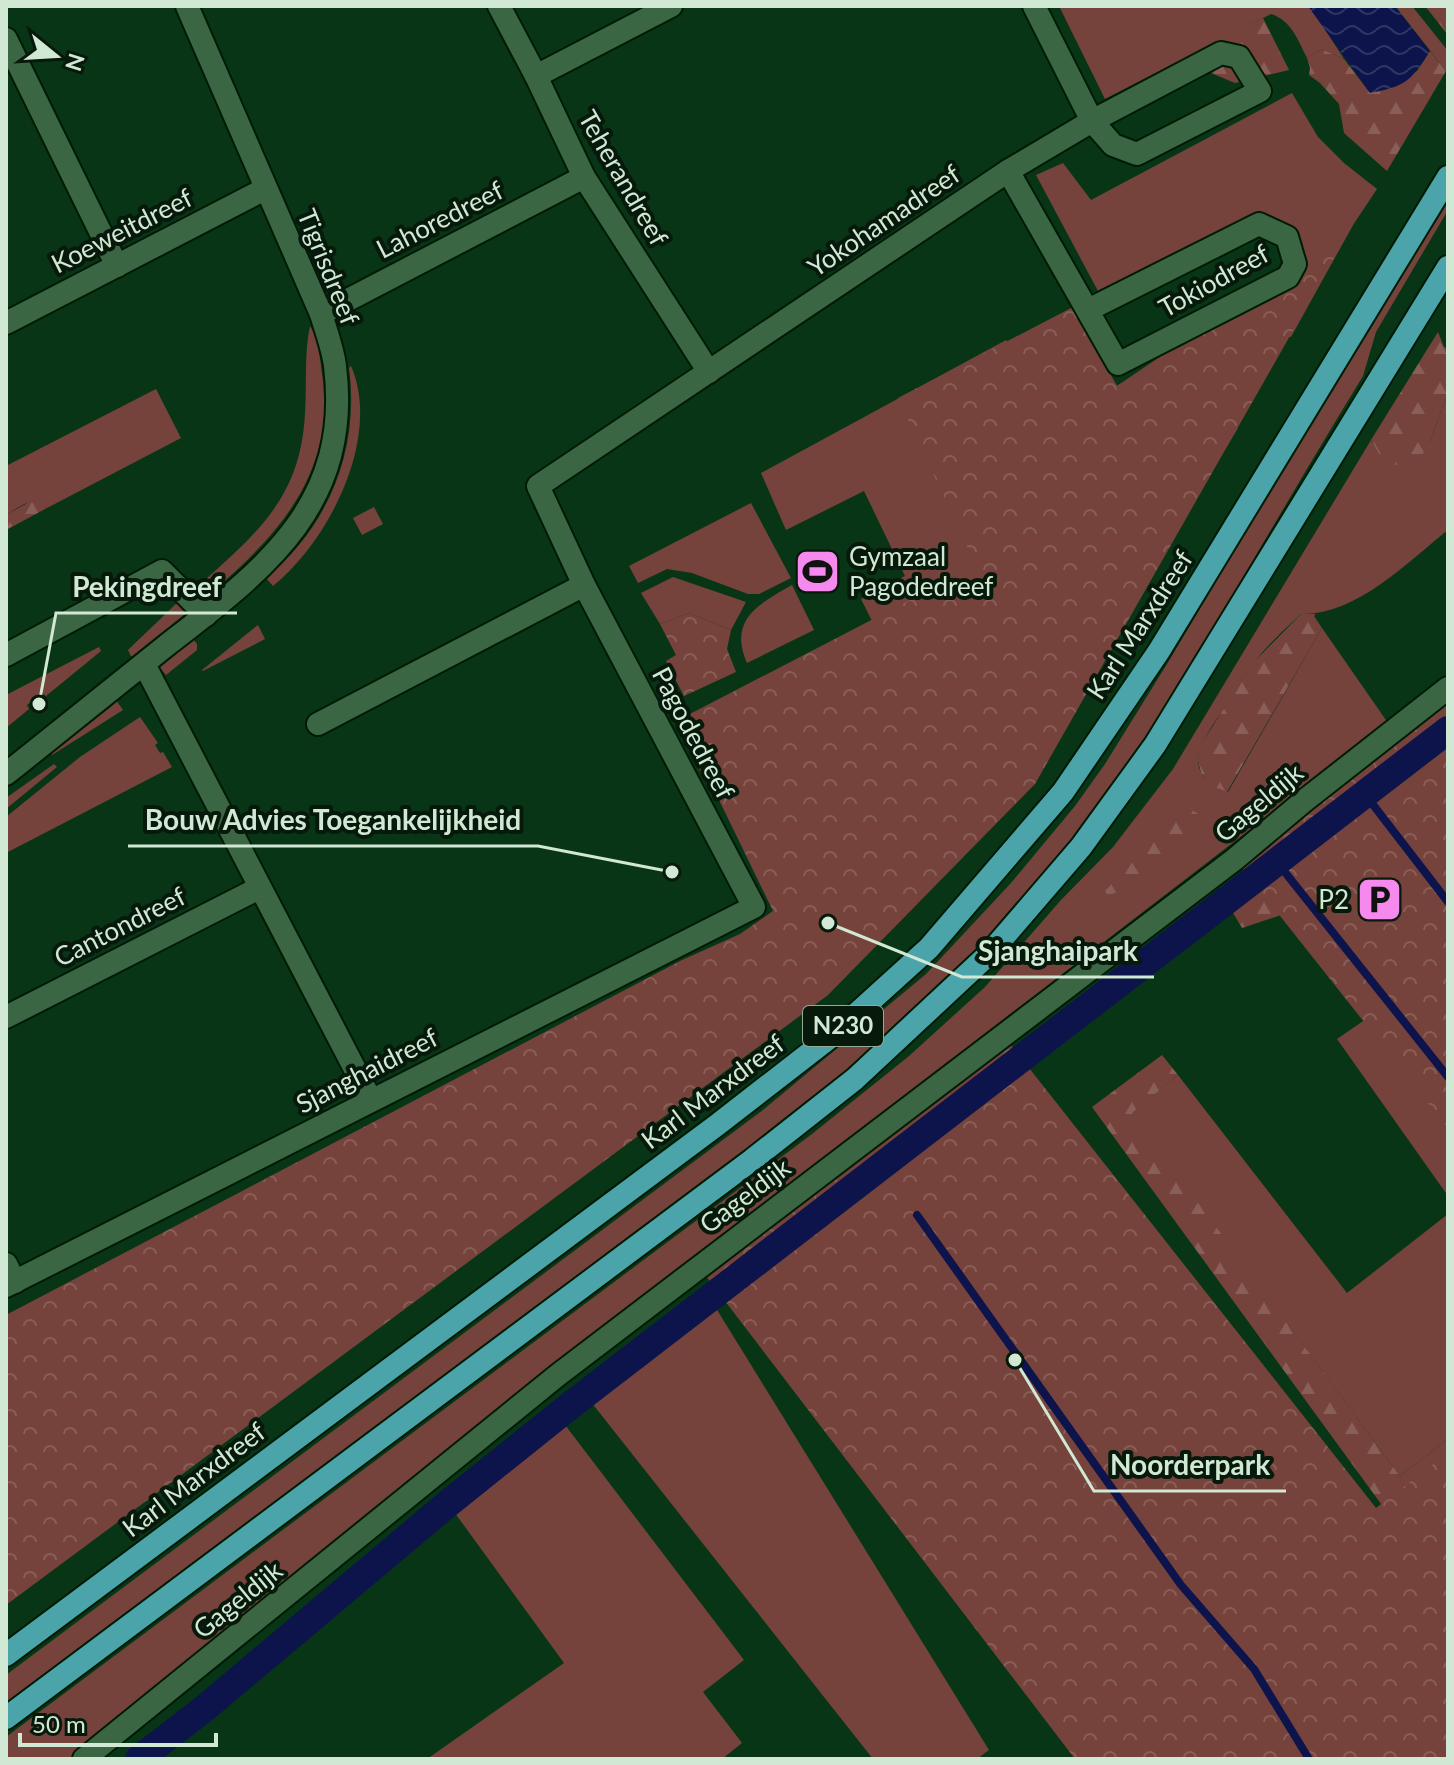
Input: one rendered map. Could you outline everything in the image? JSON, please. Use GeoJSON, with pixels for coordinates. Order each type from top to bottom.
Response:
{"type":"FeatureCollection","features":[{"type":"Feature","properties":{"kind":"highway","name":"Karl Marxdreef"},"geometry":{"type":"LineString","coordinates":[[6,1655],[717,1125],[833,1035],[929,948],[1063,792],[1159,651],[1448,177]]}},
{"type":"Feature","properties":{"kind":"highway","name":"N230"},"geometry":{"type":"LineString","coordinates":[[6,1718],[752,1160],[855,1079],[989,954],[1081,847],[1155,745],[1448,267]]}},
{"type":"Feature","properties":{"kind":"street","name":"Tigrisdreef"},"geometry":{"type":"LineString","coordinates":[[6,774],[244,583],[290,536],[310,506],[322,481],[333,442],[337,405],[335,364],[321,314],[187,6]]}},
{"type":"Feature","properties":{"kind":"street","name":"Teherandreef"},"geometry":{"type":"LineString","coordinates":[[499,6],[584,177],[709,372]]}},
{"type":"Feature","properties":{"kind":"street"},"geometry":{"type":"LineString","coordinates":[[536,76],[671,6]]}},
{"type":"Feature","properties":{"kind":"street"},"geometry":{"type":"LineString","coordinates":[[1034,6],[1092,121]]}},
{"type":"Feature","properties":{"kind":"street"},"geometry":{"type":"LineString","coordinates":[[6,39],[117,266]]}},
{"type":"Feature","properties":{"kind":"street","name":"Yokohamadreef"},"geometry":{"type":"LineString","coordinates":[[709,372],[1008,171],[1092,121],[1221,53],[1239,57],[1260,91],[1137,154],[1113,145],[1092,121]]}},
{"type":"Feature","properties":{"kind":"street","name":"Tokiodreef"},"geometry":{"type":"LineString","coordinates":[[1008,171],[1118,364],[1288,277],[1295,264],[1287,237],[1259,224],[1088,310]]}},
{"type":"Feature","properties":{"kind":"street","name":"Lahoredreef"},"geometry":{"type":"LineString","coordinates":[[321,314],[584,177]]}},
{"type":"Feature","properties":{"kind":"street","name":"Koeweitdreef"},"geometry":{"type":"LineString","coordinates":[[6,323],[265,189]]}},
{"type":"Feature","properties":{"kind":"street","name":"Pagodedreef"},"geometry":{"type":"LineString","coordinates":[[709,372],[538,486],[584,585],[754,907]]}},
{"type":"Feature","properties":{"kind":"street"},"geometry":{"type":"LineString","coordinates":[[6,655],[162,571],[206,615]]}},
{"type":"Feature","properties":{"kind":"street"},"geometry":{"type":"LineString","coordinates":[[318,724],[584,585]]}},
{"type":"Feature","properties":{"kind":"street"},"geometry":{"type":"LineString","coordinates":[[144,664],[371,1100]]}},
{"type":"Feature","properties":{"kind":"street","name":"Gageldijk"},"geometry":{"type":"LineString","coordinates":[[84,1759],[558,1375],[1235,859],[1448,688]]}},
{"type":"Feature","properties":{"kind":"street","name":"Cantondreef"},"geometry":{"type":"LineString","coordinates":[[6,1017],[259,888]]}},
{"type":"Feature","properties":{"kind":"street","name":"Sjanghaidreef"},"geometry":{"type":"LineString","coordinates":[[9,1277],[371,1100],[754,907]]}},
{"type":"Feature","properties":{"kind":"green space"},"geometry":{"type":"Polygon","coordinates":[[[1059,6],[1310,6],[1344,59],[1322,49],[1307,58],[1289,26],[1271,14],[1105,99],[1059,6]]]}},
{"type":"Feature","properties":{"kind":"green space"},"geometry":{"type":"Polygon","coordinates":[[[1395,6],[1412,6],[1448,51],[1446,71],[1395,6]]]}},
{"type":"Feature","properties":{"kind":"green space"},"geometry":{"type":"Polygon","coordinates":[[[1425,6],[1448,6],[1448,35],[1425,6]]]}},
{"type":"Feature","properties":{"kind":"green space"},"geometry":{"type":"Polygon","coordinates":[[[1263,18],[1289,70],[1235,83],[1180,60],[1263,18]]]}},
{"type":"Feature","properties":{"kind":"green space"},"geometry":{"type":"Polygon","coordinates":[[[1322,49],[1344,59],[1370,93],[1417,71],[1430,51],[1446,71],[1387,171],[1344,133],[1339,104],[1309,75],[1307,58],[1322,49]]]}},
{"type":"Feature","properties":{"kind":"green space"},"geometry":{"type":"Polygon","coordinates":[[[1292,93],[1318,137],[1377,189],[1353,225],[1291,337],[1278,336],[1265,342],[1221,388],[1215,405],[1218,413],[1238,428],[1090,674],[1039,714],[988,772],[914,828],[901,845],[896,862],[902,880],[922,898],[837,969],[826,962],[793,927],[824,884],[826,865],[817,843],[773,795],[753,784],[702,778],[689,738],[698,731],[690,714],[770,677],[807,688],[859,675],[902,682],[920,679],[943,666],[963,647],[971,635],[977,607],[970,580],[958,575],[872,621],[861,599],[905,576],[864,491],[786,530],[761,473],[1006,340],[1096,505],[1002,557],[996,567],[1012,588],[1050,615],[1081,576],[1098,543],[1130,513],[1142,492],[1146,476],[1143,446],[1116,386],[1285,297],[1298,281],[1304,266],[1298,239],[1289,229],[1276,221],[1242,219],[1098,291],[1036,175],[1063,163],[1091,200],[1292,93]]]}},
{"type":"Feature","properties":{"kind":"green space"},"geometry":{"type":"Polygon","coordinates":[[[1448,191],[1448,210],[1376,332],[1363,376],[1194,660],[1091,817],[1003,923],[941,985],[780,1134],[6,1708],[6,1675],[763,1110],[926,974],[1011,883],[1075,806],[1105,764],[1448,191]]]}},
{"type":"Feature","properties":{"kind":"green space"},"geometry":{"type":"Polygon","coordinates":[[[1353,225],[1035,784],[828,995],[6,1605],[6,1315],[682,960],[740,934],[773,911],[689,738],[698,731],[690,714],[958,575],[978,570],[898,398],[1073,307],[1117,386],[1353,225]]]}},
{"type":"Feature","properties":{"kind":"green space"},"geometry":{"type":"Polygon","coordinates":[[[310,326],[319,355],[324,407],[321,438],[313,466],[284,518],[219,586],[207,578],[262,525],[276,507],[296,466],[305,413],[310,326]]]}},
{"type":"Feature","properties":{"kind":"green space"},"geometry":{"type":"Polygon","coordinates":[[[1438,332],[1444,347],[1448,349],[1448,392],[1430,442],[1422,455],[1407,464],[1392,465],[1379,454],[1371,440],[1438,332]]]}},
{"type":"Feature","properties":{"kind":"green space"},"geometry":{"type":"Polygon","coordinates":[[[351,366],[359,394],[360,424],[355,455],[345,486],[313,543],[294,567],[273,586],[266,578],[307,535],[335,484],[350,428],[351,366]]]}},
{"type":"Feature","properties":{"kind":"green space"},"geometry":{"type":"Polygon","coordinates":[[[156,389],[181,438],[47,508],[32,502],[6,515],[6,466],[156,389]]]}},
{"type":"Feature","properties":{"kind":"green space"},"geometry":{"type":"Polygon","coordinates":[[[1447,395],[1448,530],[1361,597],[1322,612],[1301,614],[1251,667],[1206,737],[1198,762],[1201,773],[1211,784],[1228,792],[1322,628],[1388,723],[486,1418],[221,1639],[69,1759],[6,1759],[6,1737],[812,1134],[909,1056],[985,987],[1061,900],[1113,847],[1173,769],[1371,440],[1379,454],[1430,442],[1447,395]]]}},
{"type":"Feature","properties":{"kind":"green space"},"geometry":{"type":"Polygon","coordinates":[[[31,501],[41,502],[47,508],[6,530],[6,515],[31,501]]]}},
{"type":"Feature","properties":{"kind":"green space"},"geometry":{"type":"Polygon","coordinates":[[[751,503],[791,578],[759,594],[748,594],[692,573],[667,569],[638,583],[629,566],[751,503]]]}},
{"type":"Feature","properties":{"kind":"green space"},"geometry":{"type":"Polygon","coordinates":[[[374,507],[383,524],[362,535],[353,518],[374,507]]]}},
{"type":"Feature","properties":{"kind":"green space"},"geometry":{"type":"Polygon","coordinates":[[[673,577],[746,602],[731,630],[689,613],[660,624],[641,593],[673,577]]]}},
{"type":"Feature","properties":{"kind":"green space"},"geometry":{"type":"Polygon","coordinates":[[[792,585],[814,630],[747,663],[741,635],[744,624],[758,606],[792,585]]]}},
{"type":"Feature","properties":{"kind":"green space"},"geometry":{"type":"Polygon","coordinates":[[[179,601],[186,613],[131,656],[128,650],[179,601]]]}},
{"type":"Feature","properties":{"kind":"green space"},"geometry":{"type":"Polygon","coordinates":[[[689,613],[731,630],[727,649],[736,672],[684,696],[666,661],[676,655],[660,624],[689,613]]]}},
{"type":"Feature","properties":{"kind":"green space"},"geometry":{"type":"Polygon","coordinates":[[[1301,614],[1316,614],[1314,616],[1322,628],[1227,792],[1210,785],[1201,773],[1198,760],[1200,746],[1253,663],[1301,614]]]}},
{"type":"Feature","properties":{"kind":"green space"},"geometry":{"type":"Polygon","coordinates":[[[258,625],[265,639],[202,670],[258,625]]]}},
{"type":"Feature","properties":{"kind":"green space"},"geometry":{"type":"Polygon","coordinates":[[[192,638],[197,650],[166,675],[158,666],[192,638]]]}},
{"type":"Feature","properties":{"kind":"green space"},"geometry":{"type":"Polygon","coordinates":[[[99,647],[101,651],[46,696],[42,693],[27,705],[29,709],[6,728],[6,695],[99,647]]]}},
{"type":"Feature","properties":{"kind":"green space"},"geometry":{"type":"Polygon","coordinates":[[[1448,688],[1448,1128],[1235,859],[1448,688]]]}},
{"type":"Feature","properties":{"kind":"green space"},"geometry":{"type":"Polygon","coordinates":[[[116,700],[123,710],[52,755],[52,752],[116,700]]]}},
{"type":"Feature","properties":{"kind":"green space"},"geometry":{"type":"Polygon","coordinates":[[[140,717],[158,743],[155,745],[160,753],[163,752],[172,767],[6,853],[6,817],[80,757],[140,717]]]}},
{"type":"Feature","properties":{"kind":"green space"},"geometry":{"type":"Polygon","coordinates":[[[54,764],[57,767],[6,809],[6,798],[54,764]]]}},
{"type":"Feature","properties":{"kind":"green space"},"geometry":{"type":"Polygon","coordinates":[[[1183,804],[1201,816],[1197,836],[1191,846],[1151,874],[1108,896],[1105,891],[1133,862],[1164,819],[1183,804]]]}},
{"type":"Feature","properties":{"kind":"green space"},"geometry":{"type":"Polygon","coordinates":[[[1274,853],[1290,912],[1242,928],[1222,894],[1274,853]]]}},
{"type":"Feature","properties":{"kind":"green space"},"geometry":{"type":"Polygon","coordinates":[[[1369,1017],[1448,1122],[1448,1196],[1337,1039],[1369,1017]]]}},
{"type":"Feature","properties":{"kind":"green space"},"geometry":{"type":"Polygon","coordinates":[[[1003,1035],[1376,1508],[1448,1453],[1448,1759],[1075,1759],[699,1267],[1003,1035]]]}},
{"type":"Feature","properties":{"kind":"green space"},"geometry":{"type":"Polygon","coordinates":[[[1162,1055],[1178,1075],[1132,1113],[1400,1476],[1448,1439],[1448,1477],[1392,1519],[1092,1107],[1162,1055]]]}},
{"type":"Feature","properties":{"kind":"green space"},"geometry":{"type":"Polygon","coordinates":[[[1178,1075],[1347,1293],[1448,1214],[1448,1439],[1400,1476],[1131,1113],[1178,1075]]]}},
{"type":"Feature","properties":{"kind":"green space"},"geometry":{"type":"Polygon","coordinates":[[[700,1295],[714,1305],[989,1750],[977,1759],[873,1759],[580,1388],[700,1295]]]}},
{"type":"Feature","properties":{"kind":"green space"},"geometry":{"type":"Polygon","coordinates":[[[556,1413],[744,1660],[703,1692],[742,1743],[722,1759],[427,1759],[564,1663],[444,1498],[556,1413]]]}},
{"type":"Feature","properties":{"kind":"water"},"geometry":{"type":"Polygon","coordinates":[[[1308,6],[1395,6],[1430,51],[1406,81],[1370,93],[1308,6]]]}},
{"type":"Feature","properties":{"kind":"waterway"},"geometry":{"type":"LineString","coordinates":[[139,1759],[571,1405],[1448,730]]}},
{"type":"Feature","properties":{"kind":"waterway"},"geometry":{"type":"LineString","coordinates":[[1364,793],[1448,902]]}},
{"type":"Feature","properties":{"kind":"waterway"},"geometry":{"type":"LineString","coordinates":[[1276,861],[1448,1077]]}},
{"type":"Feature","properties":{"kind":"waterway"},"geometry":{"type":"LineString","coordinates":[[917,1215],[1181,1585],[1254,1669],[1309,1759]]}},
{"type":"Feature","properties":{"kind":"place","name":"Gymzaal Pagodedreef"},"geometry":{"type":"Point","coordinates":[818,572]}},
{"type":"Feature","properties":{"kind":"place","name":"Pekingdreef"},"geometry":{"type":"Point","coordinates":[39,704]}},
{"type":"Feature","properties":{"kind":"place","name":"Bouw Advies Toegankelijkheid"},"geometry":{"type":"Point","coordinates":[672,872]}},
{"type":"Feature","properties":{"kind":"place","name":"P2"},"geometry":{"type":"Point","coordinates":[1380,900]}},
{"type":"Feature","properties":{"kind":"place","name":"Sjanghaipark"},"geometry":{"type":"Point","coordinates":[828,923]}},
{"type":"Feature","properties":{"kind":"place","name":"Noorderpark"},"geometry":{"type":"Point","coordinates":[1015,1360]}}]}
